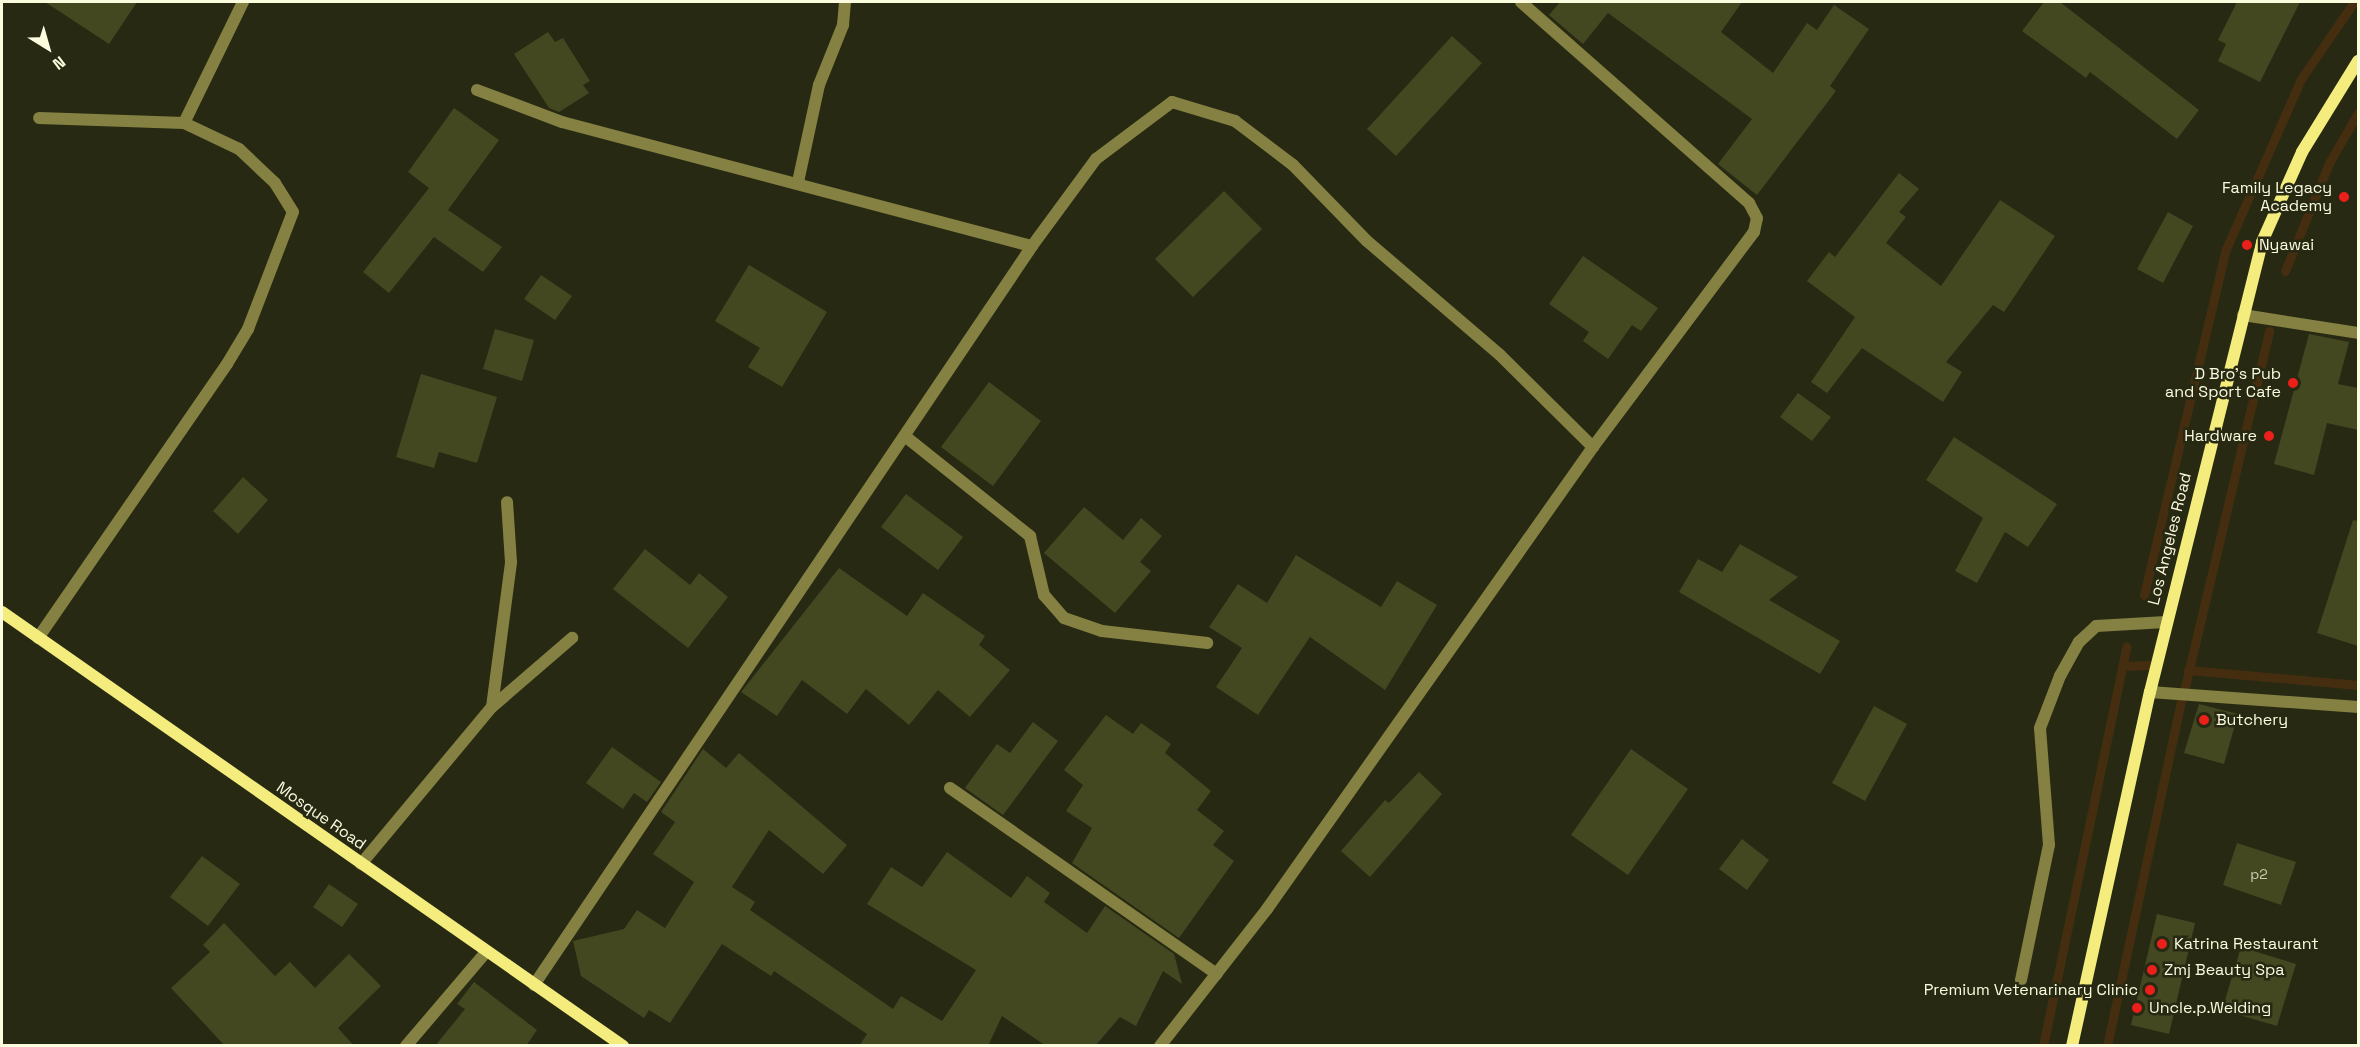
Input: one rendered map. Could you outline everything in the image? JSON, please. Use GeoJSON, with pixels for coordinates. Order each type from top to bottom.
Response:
{"type":"FeatureCollection","features":[{"type":"Feature","properties":{"kind":"main road","name":"Los Angeles Road"},"geometry":{"type":"LineString","coordinates":[[2072,1046],[2166,622],[2243,315],[2281,195],[2358,61]]}},
{"type":"Feature","properties":{"kind":"main road","name":"Mosque Road"},"geometry":{"type":"LineString","coordinates":[[2,612],[623,1046]]}},
{"type":"Feature","properties":{"kind":"street"},"geometry":{"type":"LineString","coordinates":[[184,123],[243,2]]}},
{"type":"Feature","properties":{"kind":"street"},"geometry":{"type":"LineString","coordinates":[[798,182],[819,85],[843,25],[845,2]]}},
{"type":"Feature","properties":{"kind":"street"},"geometry":{"type":"LineString","coordinates":[[1160,1046],[1217,974],[1593,447],[1754,232],[1757,218],[1749,203],[1614,78],[1521,2]]}},
{"type":"Feature","properties":{"kind":"street"},"geometry":{"type":"LineString","coordinates":[[477,90],[562,122],[798,182],[1032,246]]}},
{"type":"Feature","properties":{"kind":"street"},"geometry":{"type":"LineString","coordinates":[[534,985],[906,437],[1032,246],[1096,159],[1148,115],[1172,102],[1236,121],[1293,165],[1366,241],[1500,355],[1593,447]]}},
{"type":"Feature","properties":{"kind":"street"},"geometry":{"type":"LineString","coordinates":[[38,638],[232,356],[293,212],[275,183],[239,149],[184,123],[39,118]]}},
{"type":"Feature","properties":{"kind":"street"},"geometry":{"type":"LineString","coordinates":[[2243,315],[2358,333]]}},
{"type":"Feature","properties":{"kind":"street"},"geometry":{"type":"LineString","coordinates":[[906,437],[1030,536],[1044,595],[1064,618],[1102,631],[1207,643]]}},
{"type":"Feature","properties":{"kind":"street"},"geometry":{"type":"LineString","coordinates":[[492,707],[511,562],[507,502]]}},
{"type":"Feature","properties":{"kind":"street"},"geometry":{"type":"LineString","coordinates":[[2021,981],[2049,845],[2040,728],[2060,676],[2079,642],[2096,626],[2166,622]]}},
{"type":"Feature","properties":{"kind":"street"},"geometry":{"type":"LineString","coordinates":[[361,864],[492,707],[572,638]]}},
{"type":"Feature","properties":{"kind":"street"},"geometry":{"type":"LineString","coordinates":[[2150,692],[2358,707]]}},
{"type":"Feature","properties":{"kind":"street"},"geometry":{"type":"LineString","coordinates":[[950,788],[1217,974]]}},
{"type":"Feature","properties":{"kind":"street"},"geometry":{"type":"LineString","coordinates":[[406,1046],[486,952]]}},
{"type":"Feature","properties":{"kind":"building"},"geometry":{"type":"Polygon","coordinates":[[[45,2],[137,2],[109,44],[45,2]]]}},
{"type":"Feature","properties":{"kind":"building"},"geometry":{"type":"Polygon","coordinates":[[[1560,2],[1742,2],[1721,32],[1773,73],[1807,23],[1817,30],[1834,5],[1869,29],[1830,86],[1836,91],[1757,195],[1718,164],[1752,119],[1608,13],[1583,44],[1549,15],[1560,2]]]}},
{"type":"Feature","properties":{"kind":"building"},"geometry":{"type":"Polygon","coordinates":[[[2044,2],[2060,2],[2199,110],[2177,139],[2090,72],[2086,78],[2022,31],[2044,2]]]}},
{"type":"Feature","properties":{"kind":"building"},"geometry":{"type":"Polygon","coordinates":[[[2237,2],[2300,2],[2260,82],[2218,61],[2226,44],[2218,40],[2237,2]]]}},
{"type":"Feature","properties":{"kind":"building"},"geometry":{"type":"Polygon","coordinates":[[[548,32],[555,42],[563,38],[590,81],[583,85],[589,93],[559,112],[549,108],[514,54],[548,32]]]}},
{"type":"Feature","properties":{"kind":"building"},"geometry":{"type":"Polygon","coordinates":[[[1452,36],[1482,63],[1396,156],[1367,129],[1452,36]]]}},
{"type":"Feature","properties":{"kind":"building"},"geometry":{"type":"Polygon","coordinates":[[[454,108],[499,140],[448,210],[502,247],[483,272],[434,237],[389,293],[363,272],[429,188],[408,172],[454,108]]]}},
{"type":"Feature","properties":{"kind":"building"},"geometry":{"type":"Polygon","coordinates":[[[1899,173],[1919,189],[1899,212],[1906,217],[1886,243],[1941,286],[2000,200],[2055,236],[2004,312],[1993,305],[1946,362],[1962,372],[1943,402],[1862,348],[1827,393],[1811,382],[1855,317],[1807,281],[1829,252],[1835,257],[1899,173]]]}},
{"type":"Feature","properties":{"kind":"building"},"geometry":{"type":"Polygon","coordinates":[[[1224,191],[1262,229],[1193,297],[1155,259],[1224,191]]]}},
{"type":"Feature","properties":{"kind":"building"},"geometry":{"type":"Polygon","coordinates":[[[2168,212],[2193,226],[2163,283],[2137,269],[2168,212]]]}},
{"type":"Feature","properties":{"kind":"building"},"geometry":{"type":"Polygon","coordinates":[[[1583,256],[1658,308],[1641,331],[1632,325],[1608,359],[1583,341],[1589,332],[1549,304],[1583,256]]]}},
{"type":"Feature","properties":{"kind":"building"},"geometry":{"type":"Polygon","coordinates":[[[749,265],[827,312],[782,387],[748,367],[760,348],[715,321],[749,265]]]}},
{"type":"Feature","properties":{"kind":"building"},"geometry":{"type":"Polygon","coordinates":[[[541,275],[572,296],[555,320],[524,299],[541,275]]]}},
{"type":"Feature","properties":{"kind":"building"},"geometry":{"type":"Polygon","coordinates":[[[495,329],[534,340],[522,381],[483,369],[495,329]]]}},
{"type":"Feature","properties":{"kind":"building"},"geometry":{"type":"Polygon","coordinates":[[[2309,334],[2349,342],[2338,384],[2358,388],[2358,430],[2327,423],[2314,475],[2274,464],[2309,334]]]}},
{"type":"Feature","properties":{"kind":"building"},"geometry":{"type":"Polygon","coordinates":[[[421,374],[497,397],[477,463],[439,452],[434,468],[396,457],[421,374]]]}},
{"type":"Feature","properties":{"kind":"building"},"geometry":{"type":"Polygon","coordinates":[[[989,382],[1041,421],[993,486],[941,447],[989,382]]]}},
{"type":"Feature","properties":{"kind":"building"},"geometry":{"type":"Polygon","coordinates":[[[1798,393],[1831,417],[1812,441],[1780,417],[1798,393]]]}},
{"type":"Feature","properties":{"kind":"building"},"geometry":{"type":"Polygon","coordinates":[[[1954,437],[2057,504],[2028,547],[2005,532],[1977,583],[1955,571],[1983,518],[1926,480],[1954,437]]]}},
{"type":"Feature","properties":{"kind":"building"},"geometry":{"type":"Polygon","coordinates":[[[243,477],[268,500],[238,534],[213,511],[243,477]]]}},
{"type":"Feature","properties":{"kind":"building"},"geometry":{"type":"Polygon","coordinates":[[[906,494],[963,537],[938,570],[881,527],[906,494]]]}},
{"type":"Feature","properties":{"kind":"building"},"geometry":{"type":"Polygon","coordinates":[[[1084,507],[1123,540],[1141,518],[1162,536],[1140,562],[1151,571],[1115,613],[1044,553],[1084,507]]]}},
{"type":"Feature","properties":{"kind":"building"},"geometry":{"type":"Polygon","coordinates":[[[2353,520],[2358,521],[2358,646],[2317,633],[2353,520]]]}},
{"type":"Feature","properties":{"kind":"building"},"geometry":{"type":"Polygon","coordinates":[[[1740,544],[1798,577],[1769,600],[1840,641],[1820,674],[1679,592],[1698,559],[1722,572],[1740,544]]]}},
{"type":"Feature","properties":{"kind":"building"},"geometry":{"type":"Polygon","coordinates":[[[645,549],[690,585],[699,573],[728,597],[688,648],[613,589],[645,549]]]}},
{"type":"Feature","properties":{"kind":"building"},"geometry":{"type":"Polygon","coordinates":[[[1296,555],[1381,607],[1397,581],[1437,605],[1385,690],[1310,637],[1258,715],[1216,687],[1242,648],[1209,627],[1238,584],[1267,603],[1296,555]]]}},
{"type":"Feature","properties":{"kind":"building"},"geometry":{"type":"Polygon","coordinates":[[[839,568],[907,616],[923,593],[985,636],[979,645],[1010,670],[970,717],[938,690],[909,725],[866,689],[847,714],[802,680],[777,716],[741,692],[839,568]]]}},
{"type":"Feature","properties":{"kind":"building"},"geometry":{"type":"Polygon","coordinates":[[[2199,704],[2238,714],[2224,764],[2184,753],[2199,704]]]}},
{"type":"Feature","properties":{"kind":"building"},"geometry":{"type":"Polygon","coordinates":[[[1874,706],[1907,724],[1865,801],[1832,783],[1874,706]]]}},
{"type":"Feature","properties":{"kind":"building"},"geometry":{"type":"Polygon","coordinates":[[[1106,715],[1133,734],[1141,723],[1171,744],[1165,753],[1211,791],[1197,810],[1224,831],[1213,845],[1234,861],[1179,938],[1072,863],[1092,828],[1066,811],[1083,785],[1064,770],[1106,715]]]}},
{"type":"Feature","properties":{"kind":"building"},"geometry":{"type":"Polygon","coordinates":[[[1033,722],[1058,741],[1003,815],[965,788],[997,744],[1010,753],[1033,722]]]}},
{"type":"Feature","properties":{"kind":"building"},"geometry":{"type":"Polygon","coordinates":[[[612,747],[661,782],[647,802],[634,793],[623,809],[586,783],[612,747]]]}},
{"type":"Feature","properties":{"kind":"building"},"geometry":{"type":"Polygon","coordinates":[[[703,749],[726,768],[739,753],[847,845],[823,874],[769,830],[732,887],[755,902],[750,910],[893,1009],[901,996],[942,1021],[976,970],[867,904],[891,867],[922,887],[947,852],[1011,898],[1027,876],[1050,893],[1044,902],[1087,933],[1105,906],[1174,954],[1182,984],[1163,971],[1136,1026],[1120,1017],[1095,1046],[1046,1046],[1002,1016],[988,1046],[859,1046],[867,1034],[774,971],[771,976],[722,944],[670,1023],[649,1010],[644,1018],[581,976],[573,941],[624,929],[637,910],[665,928],[694,882],[653,854],[675,822],[661,812],[703,749]]]}},
{"type":"Feature","properties":{"kind":"building"},"geometry":{"type":"Polygon","coordinates":[[[1631,749],[1688,789],[1628,875],[1571,835],[1631,749]]]}},
{"type":"Feature","properties":{"kind":"building"},"geometry":{"type":"Polygon","coordinates":[[[1419,772],[1442,794],[1370,877],[1341,851],[1385,800],[1389,803],[1419,772]]]}},
{"type":"Feature","properties":{"kind":"building"},"geometry":{"type":"Polygon","coordinates":[[[1742,839],[1769,860],[1747,890],[1719,869],[1742,839]]]}},
{"type":"Feature","properties":{"kind":"building"},"geometry":{"type":"Polygon","coordinates":[[[2237,843],[2296,862],[2281,905],[2223,885],[2237,843]]]}},
{"type":"Feature","properties":{"kind":"building"},"geometry":{"type":"Polygon","coordinates":[[[202,856],[240,884],[208,926],[170,897],[202,856]]]}},
{"type":"Feature","properties":{"kind":"building"},"geometry":{"type":"Polygon","coordinates":[[[329,884],[358,904],[342,927],[313,907],[329,884]]]}},
{"type":"Feature","properties":{"kind":"building"},"geometry":{"type":"Polygon","coordinates":[[[2157,914],[2195,923],[2169,1034],[2131,1025],[2157,914]]]}},
{"type":"Feature","properties":{"kind":"building"},"geometry":{"type":"Polygon","coordinates":[[[224,923],[275,976],[290,962],[315,988],[349,954],[381,986],[338,1028],[354,1046],[225,1046],[171,988],[210,952],[203,945],[224,923]]]}},
{"type":"Feature","properties":{"kind":"building"},"geometry":{"type":"Polygon","coordinates":[[[2241,947],[2296,964],[2277,1026],[2222,1010],[2241,947]]]}},
{"type":"Feature","properties":{"kind":"building"},"geometry":{"type":"Polygon","coordinates":[[[474,982],[537,1030],[526,1046],[435,1046],[465,1009],[457,1004],[474,982]]]}},
{"type":"Feature","properties":{"kind":"waterway"},"geometry":{"type":"LineString","coordinates":[[2144,595],[2226,249],[2301,79],[2354,2]]}},
{"type":"Feature","properties":{"kind":"waterway"},"geometry":{"type":"LineString","coordinates":[[2285,271],[2329,163],[2358,113]]}},
{"type":"Feature","properties":{"kind":"waterway"},"geometry":{"type":"LineString","coordinates":[[2184,691],[2269,331]]}},
{"type":"Feature","properties":{"kind":"waterway"},"geometry":{"type":"LineString","coordinates":[[2043,1046],[2126,647]]}},
{"type":"Feature","properties":{"kind":"waterway"},"geometry":{"type":"LineString","coordinates":[[2122,666],[2148,665]]}},
{"type":"Feature","properties":{"kind":"waterway"},"geometry":{"type":"LineString","coordinates":[[2188,670],[2358,685]]}},
{"type":"Feature","properties":{"kind":"waterway"},"geometry":{"type":"LineString","coordinates":[[2107,1046],[2181,701]]}},
{"type":"Feature","properties":{"kind":"place","name":"Family Legacy Academy"},"geometry":{"type":"Point","coordinates":[2344,197]}},
{"type":"Feature","properties":{"kind":"place","name":"Nyawai"},"geometry":{"type":"Point","coordinates":[2247,245]}},
{"type":"Feature","properties":{"kind":"place","name":"D Bro's Pub and Sport Cafe"},"geometry":{"type":"Point","coordinates":[2293,383]}},
{"type":"Feature","properties":{"kind":"place","name":"Hardware"},"geometry":{"type":"Point","coordinates":[2269,436]}},
{"type":"Feature","properties":{"kind":"place","name":"Butchery"},"geometry":{"type":"Point","coordinates":[2204,720]}},
{"type":"Feature","properties":{"kind":"place","name":"Katrina Restaurant"},"geometry":{"type":"Point","coordinates":[2162,944]}},
{"type":"Feature","properties":{"kind":"place","name":"Zmj Beauty Spa"},"geometry":{"type":"Point","coordinates":[2152,970]}},
{"type":"Feature","properties":{"kind":"place","name":"Premium Vetenarinary Clinic"},"geometry":{"type":"Point","coordinates":[2150,990]}},
{"type":"Feature","properties":{"kind":"place","name":"Uncle.p.Welding"},"geometry":{"type":"Point","coordinates":[2137,1008]}}]}
